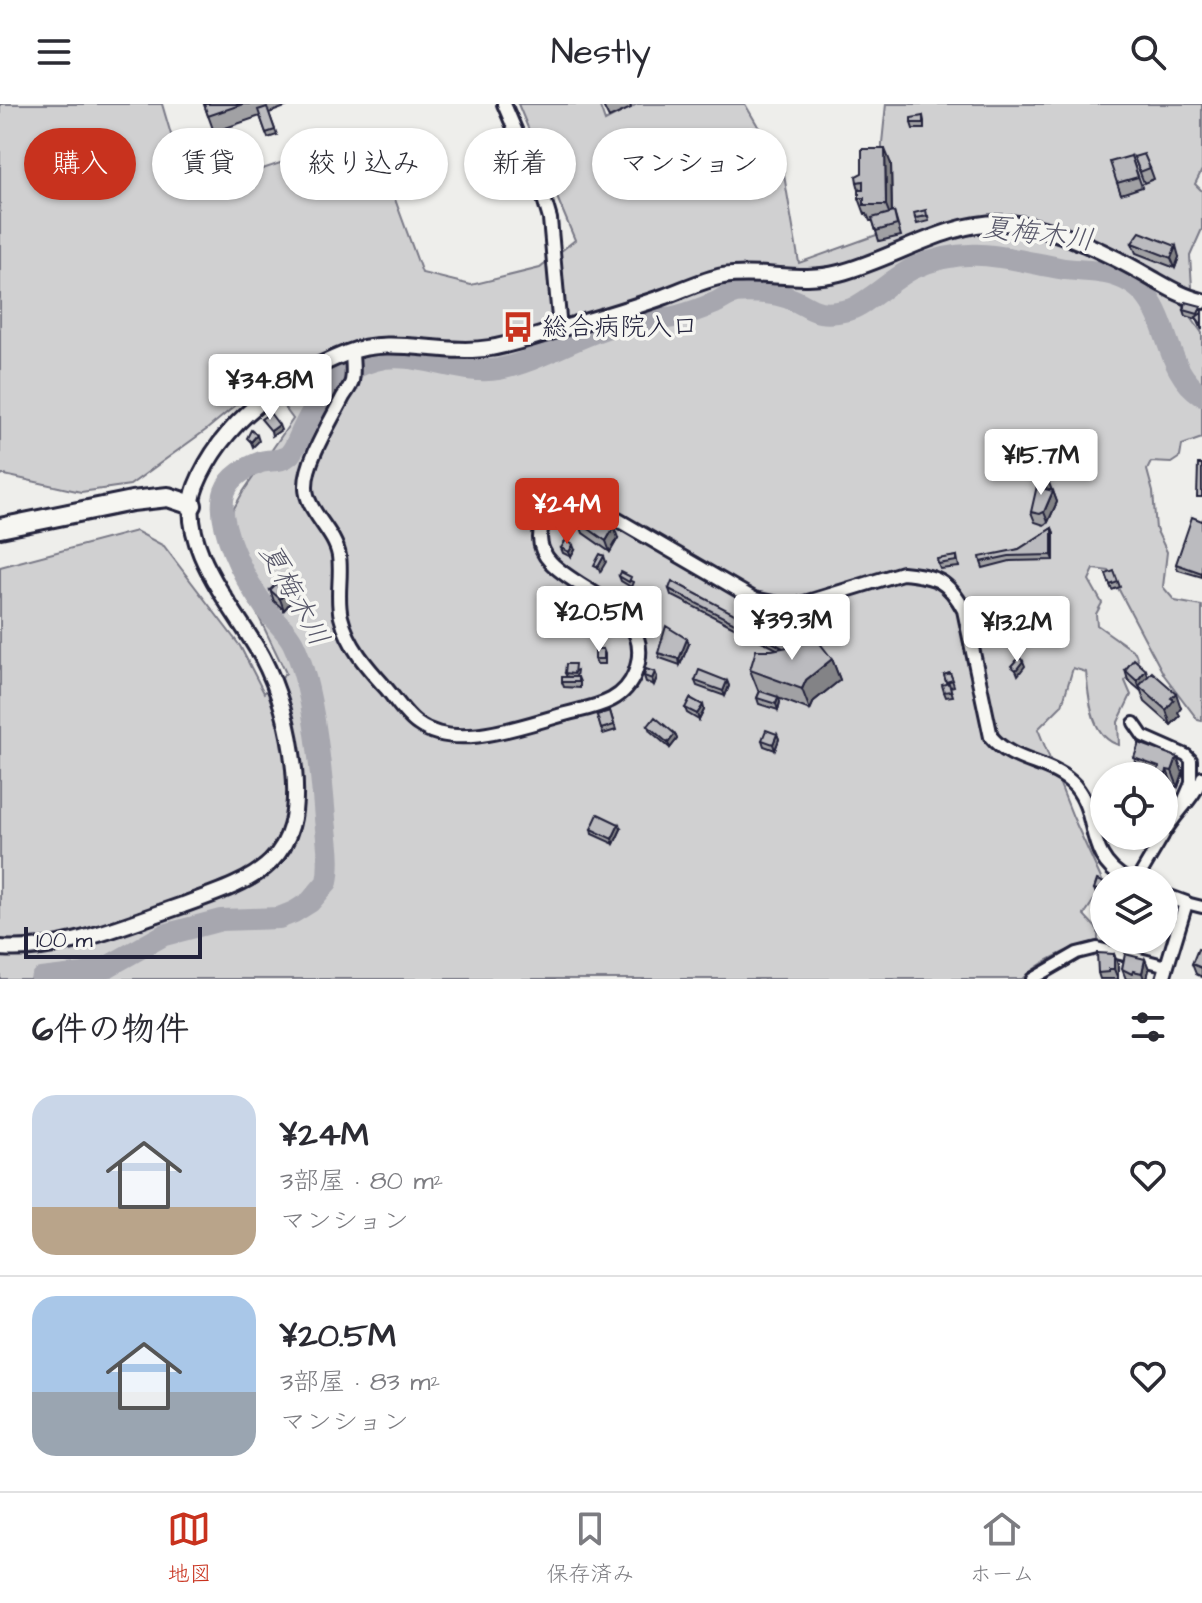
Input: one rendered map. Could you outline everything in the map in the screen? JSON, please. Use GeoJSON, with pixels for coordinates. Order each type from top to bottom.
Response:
{"type":"FeatureCollection","features":[{"type":"Feature","properties":{"kind":"highway"},"geometry":{"type":"LineString","coordinates":[[0,528],[132,501],[168,497],[192,505]]}},
{"type":"Feature","properties":{"kind":"highway"},"geometry":{"type":"LineString","coordinates":[[0,539],[135,512],[192,505]]}},
{"type":"Feature","properties":{"kind":"main road"},"geometry":{"type":"LineString","coordinates":[[0,948],[23,950],[55,946],[229,889],[268,867],[286,838],[294,810],[295,782],[278,694],[264,660],[213,580],[195,538],[192,505],[194,492],[219,443],[242,417],[279,389],[352,353],[376,347],[486,349],[609,315],[722,276],[833,275],[955,230],[998,223],[1017,224],[1056,234],[1102,252],[1171,290],[1202,301]]}},
{"type":"Feature","properties":{"kind":"street"},"geometry":{"type":"LineString","coordinates":[[504,104],[543,195],[550,219],[560,329]]}},
{"type":"Feature","properties":{"kind":"street"},"geometry":{"type":"LineString","coordinates":[[352,353],[352,381],[309,468],[305,488],[310,504],[335,541],[339,557],[341,616],[349,639],[360,659],[418,724],[438,733],[460,737],[489,734],[600,705],[619,696],[630,684],[639,655],[637,638],[628,619],[558,568],[541,548],[539,538],[545,519],[558,507],[567,504],[594,506],[754,599],[771,604],[801,604],[902,573],[941,580],[954,592],[964,610],[991,737],[1005,752],[1061,775],[1076,788],[1086,810],[1094,843],[1109,866]]}},
{"type":"Feature","properties":{"kind":"street"},"geometry":{"type":"LineString","coordinates":[[1134,723],[1143,736],[1191,760],[1191,783],[1178,811]]}},
{"type":"Feature","properties":{"kind":"street"},"geometry":{"type":"LineString","coordinates":[[1181,806],[1194,795],[1202,777]]}},
{"type":"Feature","properties":{"kind":"street"},"geometry":{"type":"LineString","coordinates":[[1178,900],[1202,907]]}},
{"type":"Feature","properties":{"kind":"street"},"geometry":{"type":"LineString","coordinates":[[1032,979],[1077,953],[1097,948],[1165,973],[1186,903]]}},
{"type":"Feature","properties":{"kind":"shaded area"},"geometry":{"type":"Polygon","coordinates":[[[0,104],[162,104],[169,128],[152,128],[152,200],[264,200],[264,169],[280,163],[280,200],[395,200],[422,273],[471,285],[540,268],[575,240],[558,200],[576,200],[576,128],[528,128],[518,104],[599,104],[605,121],[637,104],[745,104],[759,128],[592,128],[592,200],[787,200],[787,192],[799,263],[882,233],[882,143],[886,104],[1202,104],[1202,170],[1195,184],[1202,191],[1202,229],[1190,256],[1192,287],[1183,306],[1202,333],[1202,438],[1182,445],[1180,457],[1171,463],[1151,462],[1147,470],[1153,492],[1156,529],[1167,552],[1163,587],[1175,601],[1202,606],[1202,721],[1198,720],[1164,675],[1109,571],[1094,569],[1089,580],[1102,603],[1096,614],[1097,625],[1135,652],[1138,660],[1125,681],[1131,695],[1118,722],[1119,745],[1109,741],[1097,725],[1090,704],[1086,672],[1073,668],[1062,705],[1038,729],[1095,866],[1090,866],[1090,906],[1084,915],[1090,921],[1090,943],[1057,955],[1022,979],[0,979],[0,567],[136,531],[164,546],[240,646],[264,693],[286,673],[219,535],[243,492],[293,419],[265,381],[206,430],[130,485],[81,492],[0,474],[0,104]]]}},
{"type":"Feature","properties":{"kind":"building"},"geometry":{"type":"Polygon","coordinates":[[[204,104],[243,104],[208,116],[204,104]]]}},
{"type":"Feature","properties":{"kind":"building"},"geometry":{"type":"Polygon","coordinates":[[[267,107],[275,130],[266,133],[258,110],[267,107]]]}},
{"type":"Feature","properties":{"kind":"building"},"geometry":{"type":"Polygon","coordinates":[[[923,116],[923,123],[911,123],[911,118],[923,116]]]}},
{"type":"Feature","properties":{"kind":"building"},"geometry":{"type":"Polygon","coordinates":[[[862,149],[885,149],[886,205],[864,205],[864,198],[859,198],[863,181],[857,182],[856,176],[862,173],[862,149]]]}},
{"type":"Feature","properties":{"kind":"building"},"geometry":{"type":"Polygon","coordinates":[[[1144,154],[1150,168],[1140,172],[1134,157],[1144,154]]]}},
{"type":"Feature","properties":{"kind":"building"},"geometry":{"type":"Polygon","coordinates":[[[1131,156],[1138,177],[1117,183],[1110,162],[1131,156]]]}},
{"type":"Feature","properties":{"kind":"building"},"geometry":{"type":"Polygon","coordinates":[[[926,210],[927,216],[915,218],[914,213],[926,210]]]}},
{"type":"Feature","properties":{"kind":"building"},"geometry":{"type":"Polygon","coordinates":[[[894,212],[897,225],[876,231],[872,218],[894,212]]]}},
{"type":"Feature","properties":{"kind":"building"},"geometry":{"type":"Polygon","coordinates":[[[1140,232],[1176,246],[1171,258],[1132,243],[1140,232]]]}},
{"type":"Feature","properties":{"kind":"building"},"geometry":{"type":"Polygon","coordinates":[[[1186,302],[1201,306],[1198,314],[1184,310],[1186,302]]]}},
{"type":"Feature","properties":{"kind":"building"},"geometry":{"type":"Polygon","coordinates":[[[270,413],[279,425],[271,431],[261,419],[270,413]]]}},
{"type":"Feature","properties":{"kind":"building"},"geometry":{"type":"Polygon","coordinates":[[[251,430],[257,435],[251,442],[247,438],[251,430]]]}},
{"type":"Feature","properties":{"kind":"building"},"geometry":{"type":"Polygon","coordinates":[[[1198,464],[1202,464],[1202,497],[1197,497],[1198,464]]]}},
{"type":"Feature","properties":{"kind":"building"},"geometry":{"type":"Polygon","coordinates":[[[1039,477],[1048,480],[1045,489],[1053,491],[1044,512],[1040,514],[1031,512],[1039,477]]]}},
{"type":"Feature","properties":{"kind":"building"},"geometry":{"type":"Polygon","coordinates":[[[586,511],[614,527],[606,541],[579,522],[586,511]]]}},
{"type":"Feature","properties":{"kind":"building"},"geometry":{"type":"Polygon","coordinates":[[[567,512],[574,514],[570,524],[564,522],[567,512]]]}},
{"type":"Feature","properties":{"kind":"building"},"geometry":{"type":"Polygon","coordinates":[[[1192,517],[1202,521],[1202,573],[1176,564],[1192,517]]]}},
{"type":"Feature","properties":{"kind":"building"},"geometry":{"type":"Polygon","coordinates":[[[1052,528],[1052,555],[1009,556],[981,562],[980,557],[1019,549],[1052,528]]]}},
{"type":"Feature","properties":{"kind":"building"},"geometry":{"type":"Polygon","coordinates":[[[566,540],[573,545],[569,552],[561,548],[566,540]]]}},
{"type":"Feature","properties":{"kind":"building"},"geometry":{"type":"Polygon","coordinates":[[[600,554],[604,556],[598,567],[594,565],[600,554]]]}},
{"type":"Feature","properties":{"kind":"building"},"geometry":{"type":"Polygon","coordinates":[[[957,556],[957,561],[938,564],[937,559],[957,556]]]}},
{"type":"Feature","properties":{"kind":"building"},"geometry":{"type":"Polygon","coordinates":[[[1114,571],[1118,582],[1110,585],[1106,574],[1114,571]]]}},
{"type":"Feature","properties":{"kind":"building"},"geometry":{"type":"Polygon","coordinates":[[[621,572],[631,577],[629,582],[619,576],[621,572]]]}},
{"type":"Feature","properties":{"kind":"building"},"geometry":{"type":"Polygon","coordinates":[[[285,578],[292,585],[280,599],[270,590],[285,578]]]}},
{"type":"Feature","properties":{"kind":"building"},"geometry":{"type":"Polygon","coordinates":[[[672,581],[778,637],[787,618],[793,621],[799,640],[783,648],[669,589],[672,581]]]}},
{"type":"Feature","properties":{"kind":"building"},"geometry":{"type":"Polygon","coordinates":[[[666,626],[687,639],[679,659],[658,653],[666,626]]]}},
{"type":"Feature","properties":{"kind":"building"},"geometry":{"type":"Polygon","coordinates":[[[812,633],[832,659],[806,680],[802,689],[750,670],[756,650],[798,645],[812,633]]]}},
{"type":"Feature","properties":{"kind":"building"},"geometry":{"type":"Polygon","coordinates":[[[595,649],[603,649],[604,659],[595,659],[595,649]]]}},
{"type":"Feature","properties":{"kind":"building"},"geometry":{"type":"Polygon","coordinates":[[[1019,657],[1023,661],[1016,670],[1011,666],[1019,657]]]}},
{"type":"Feature","properties":{"kind":"building"},"geometry":{"type":"Polygon","coordinates":[[[1134,659],[1146,670],[1137,681],[1125,670],[1134,659]]]}},
{"type":"Feature","properties":{"kind":"building"},"geometry":{"type":"Polygon","coordinates":[[[566,664],[575,664],[574,674],[565,673],[566,664]]]}},
{"type":"Feature","properties":{"kind":"building"},"geometry":{"type":"Polygon","coordinates":[[[646,669],[655,672],[652,679],[644,676],[646,669]]]}},
{"type":"Feature","properties":{"kind":"building"},"geometry":{"type":"Polygon","coordinates":[[[699,670],[727,681],[723,691],[695,681],[699,670]]]}},
{"type":"Feature","properties":{"kind":"building"},"geometry":{"type":"Polygon","coordinates":[[[1152,672],[1176,693],[1166,710],[1139,686],[1152,672]]]}},
{"type":"Feature","properties":{"kind":"building"},"geometry":{"type":"Polygon","coordinates":[[[950,673],[953,680],[946,682],[944,675],[950,673]]]}},
{"type":"Feature","properties":{"kind":"building"},"geometry":{"type":"Polygon","coordinates":[[[562,677],[578,677],[578,682],[562,682],[562,677]]]}},
{"type":"Feature","properties":{"kind":"building"},"geometry":{"type":"Polygon","coordinates":[[[949,683],[951,691],[944,692],[942,685],[949,683]]]}},
{"type":"Feature","properties":{"kind":"building"},"geometry":{"type":"Polygon","coordinates":[[[760,691],[778,697],[776,704],[757,698],[760,691]]]}},
{"type":"Feature","properties":{"kind":"building"},"geometry":{"type":"Polygon","coordinates":[[[690,698],[703,705],[697,714],[685,708],[690,698]]]}},
{"type":"Feature","properties":{"kind":"building"},"geometry":{"type":"Polygon","coordinates":[[[610,711],[614,725],[601,729],[597,715],[610,711]]]}},
{"type":"Feature","properties":{"kind":"building"},"geometry":{"type":"Polygon","coordinates":[[[655,717],[675,734],[668,743],[648,726],[655,717]]]}},
{"type":"Feature","properties":{"kind":"building"},"geometry":{"type":"Polygon","coordinates":[[[766,730],[777,734],[773,744],[762,740],[766,730]]]}},
{"type":"Feature","properties":{"kind":"building"},"geometry":{"type":"Polygon","coordinates":[[[1139,743],[1177,757],[1175,762],[1145,762],[1134,758],[1139,743]]]}},
{"type":"Feature","properties":{"kind":"building"},"geometry":{"type":"Polygon","coordinates":[[[598,814],[619,824],[612,839],[591,829],[598,814]]]}},
{"type":"Feature","properties":{"kind":"building"},"geometry":{"type":"Polygon","coordinates":[[[1198,949],[1202,950],[1202,968],[1192,964],[1198,949]]]}},
{"type":"Feature","properties":{"kind":"building"},"geometry":{"type":"Polygon","coordinates":[[[1097,954],[1114,954],[1114,969],[1098,973],[1097,954]]]}},
{"type":"Feature","properties":{"kind":"building"},"geometry":{"type":"Polygon","coordinates":[[[1125,954],[1145,959],[1142,973],[1133,971],[1132,974],[1122,969],[1125,954]]]}},
{"type":"Feature","properties":{"kind":"waterway","name":"夏梅木川"},"geometry":{"type":"LineString","coordinates":[[41,979],[83,974],[107,967],[164,935],[221,920],[279,918],[310,902],[327,882],[329,867],[321,777],[306,682],[293,643],[267,611],[240,567],[227,535],[223,504],[227,486],[240,473],[261,462],[280,460],[290,454],[324,393],[350,370],[390,358],[468,369],[499,369],[601,330],[624,323],[683,315],[736,293],[782,296],[825,313],[848,310],[914,268],[951,256],[986,255],[1105,273],[1128,281],[1144,293],[1155,309],[1176,364],[1187,381],[1202,395]]}},
{"type":"Feature","properties":{"kind":"place","name":"総合病院入口"},"geometry":{"type":"Point","coordinates":[518,327]}}]}
